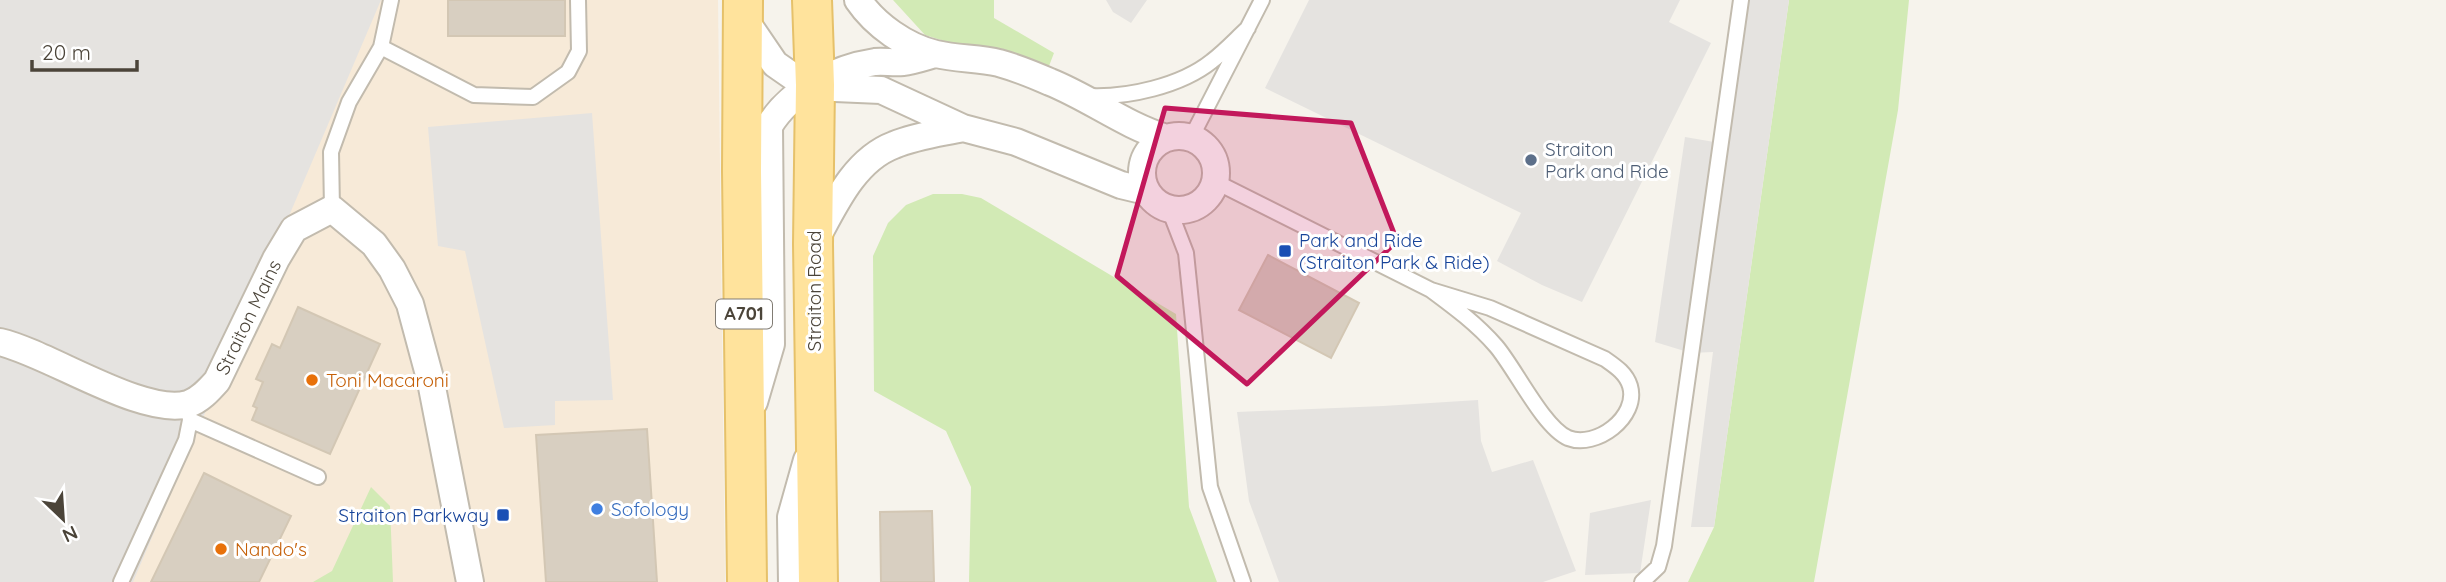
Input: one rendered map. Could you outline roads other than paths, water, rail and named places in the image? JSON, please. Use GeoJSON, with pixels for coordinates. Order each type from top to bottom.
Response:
{"type":"FeatureCollection","features":[{"type":"Feature","properties":{"kind":"main road","name":"Straiton Road"},"geometry":{"type":"LineString","coordinates":[[812,0],[815,85],[813,244],[818,582]]}},
{"type":"Feature","properties":{"kind":"main road","name":"A701"},"geometry":{"type":"LineString","coordinates":[[743,9],[742,171],[747,582]]}},
{"type":"Feature","properties":{"kind":"street"},"geometry":{"type":"LineString","coordinates":[[858,0],[880,25],[905,42],[935,54],[999,63],[1044,79],[1141,130],[1178,138],[1206,147],[1213,157],[1216,182],[1203,202],[1181,211],[1169,209],[1152,200],[1146,191],[1143,163],[1148,152],[1178,138]]}},
{"type":"Feature","properties":{"kind":"street"},"geometry":{"type":"LineString","coordinates":[[743,9],[775,64],[798,80],[856,90],[881,90],[963,128],[1016,142],[1121,185],[1146,191]]}},
{"type":"Feature","properties":{"kind":"street"},"geometry":{"type":"LineString","coordinates":[[745,433],[771,344],[769,126],[779,110],[797,94],[858,66],[877,62],[905,62],[935,54]]}},
{"type":"Feature","properties":{"kind":"street"},"geometry":{"type":"LineString","coordinates":[[813,244],[843,190],[875,155],[892,145],[963,128]]}},
{"type":"Feature","properties":{"kind":"street"},"geometry":{"type":"LineString","coordinates":[[331,209],[374,244],[392,269],[410,304],[431,382],[470,582]]}},
{"type":"Feature","properties":{"kind":"street","name":"Straiton Mains"},"geometry":{"type":"LineString","coordinates":[[189,412],[217,381],[276,258],[294,229],[331,209]]}},
{"type":"Feature","properties":{"kind":"street"},"geometry":{"type":"LineString","coordinates":[[0,342],[115,390],[189,412]]}},
{"type":"Feature","properties":{"kind":"street"},"geometry":{"type":"LineString","coordinates":[[792,582],[791,517],[816,432]]}},
{"type":"Feature","properties":{"kind":"lane"},"geometry":{"type":"LineString","coordinates":[[331,209],[331,152],[349,102],[381,47],[391,0]]}},
{"type":"Feature","properties":{"kind":"lane"},"geometry":{"type":"LineString","coordinates":[[381,47],[474,96],[533,97],[568,72],[579,51],[578,0]]}},
{"type":"Feature","properties":{"kind":"lane"},"geometry":{"type":"LineString","coordinates":[[1178,138],[1248,28],[1262,0]]}},
{"type":"Feature","properties":{"kind":"lane"},"geometry":{"type":"LineString","coordinates":[[1642,582],[1658,567],[1664,546],[1741,0]]}},
{"type":"Feature","properties":{"kind":"lane"},"geometry":{"type":"LineString","coordinates":[[1080,96],[1106,97],[1137,93],[1178,79],[1210,63],[1248,28]]}},
{"type":"Feature","properties":{"kind":"lane"},"geometry":{"type":"LineString","coordinates":[[1216,182],[1432,290],[1490,308],[1605,359],[1621,370],[1630,386],[1630,404],[1623,419],[1608,433],[1590,438],[1569,438],[1550,425],[1498,348],[1479,326],[1432,290]]}},
{"type":"Feature","properties":{"kind":"lane"},"geometry":{"type":"LineString","coordinates":[[1169,209],[1186,253],[1210,487],[1243,582]]}},
{"type":"Feature","properties":{"kind":"lane"},"geometry":{"type":"LineString","coordinates":[[121,582],[186,440],[189,412],[318,477]]}},
{"type":"Feature","properties":{"kind":"place","name":"Straiton Park and Ride"},"geometry":{"type":"Point","coordinates":[1531,160]}},
{"type":"Feature","properties":{"kind":"place","name":"Park and Ride (Straiton Park & Ride)"},"geometry":{"type":"Point","coordinates":[1285,251]}},
{"type":"Feature","properties":{"kind":"place","name":"Toni Macaroni"},"geometry":{"type":"Point","coordinates":[312,380]}},
{"type":"Feature","properties":{"kind":"place","name":"Sofology"},"geometry":{"type":"Point","coordinates":[597,509]}},
{"type":"Feature","properties":{"kind":"place","name":"Straiton Parkway"},"geometry":{"type":"Point","coordinates":[503,515]}},
{"type":"Feature","properties":{"kind":"place","name":"Nando's"},"geometry":{"type":"Point","coordinates":[221,549]}}]}
